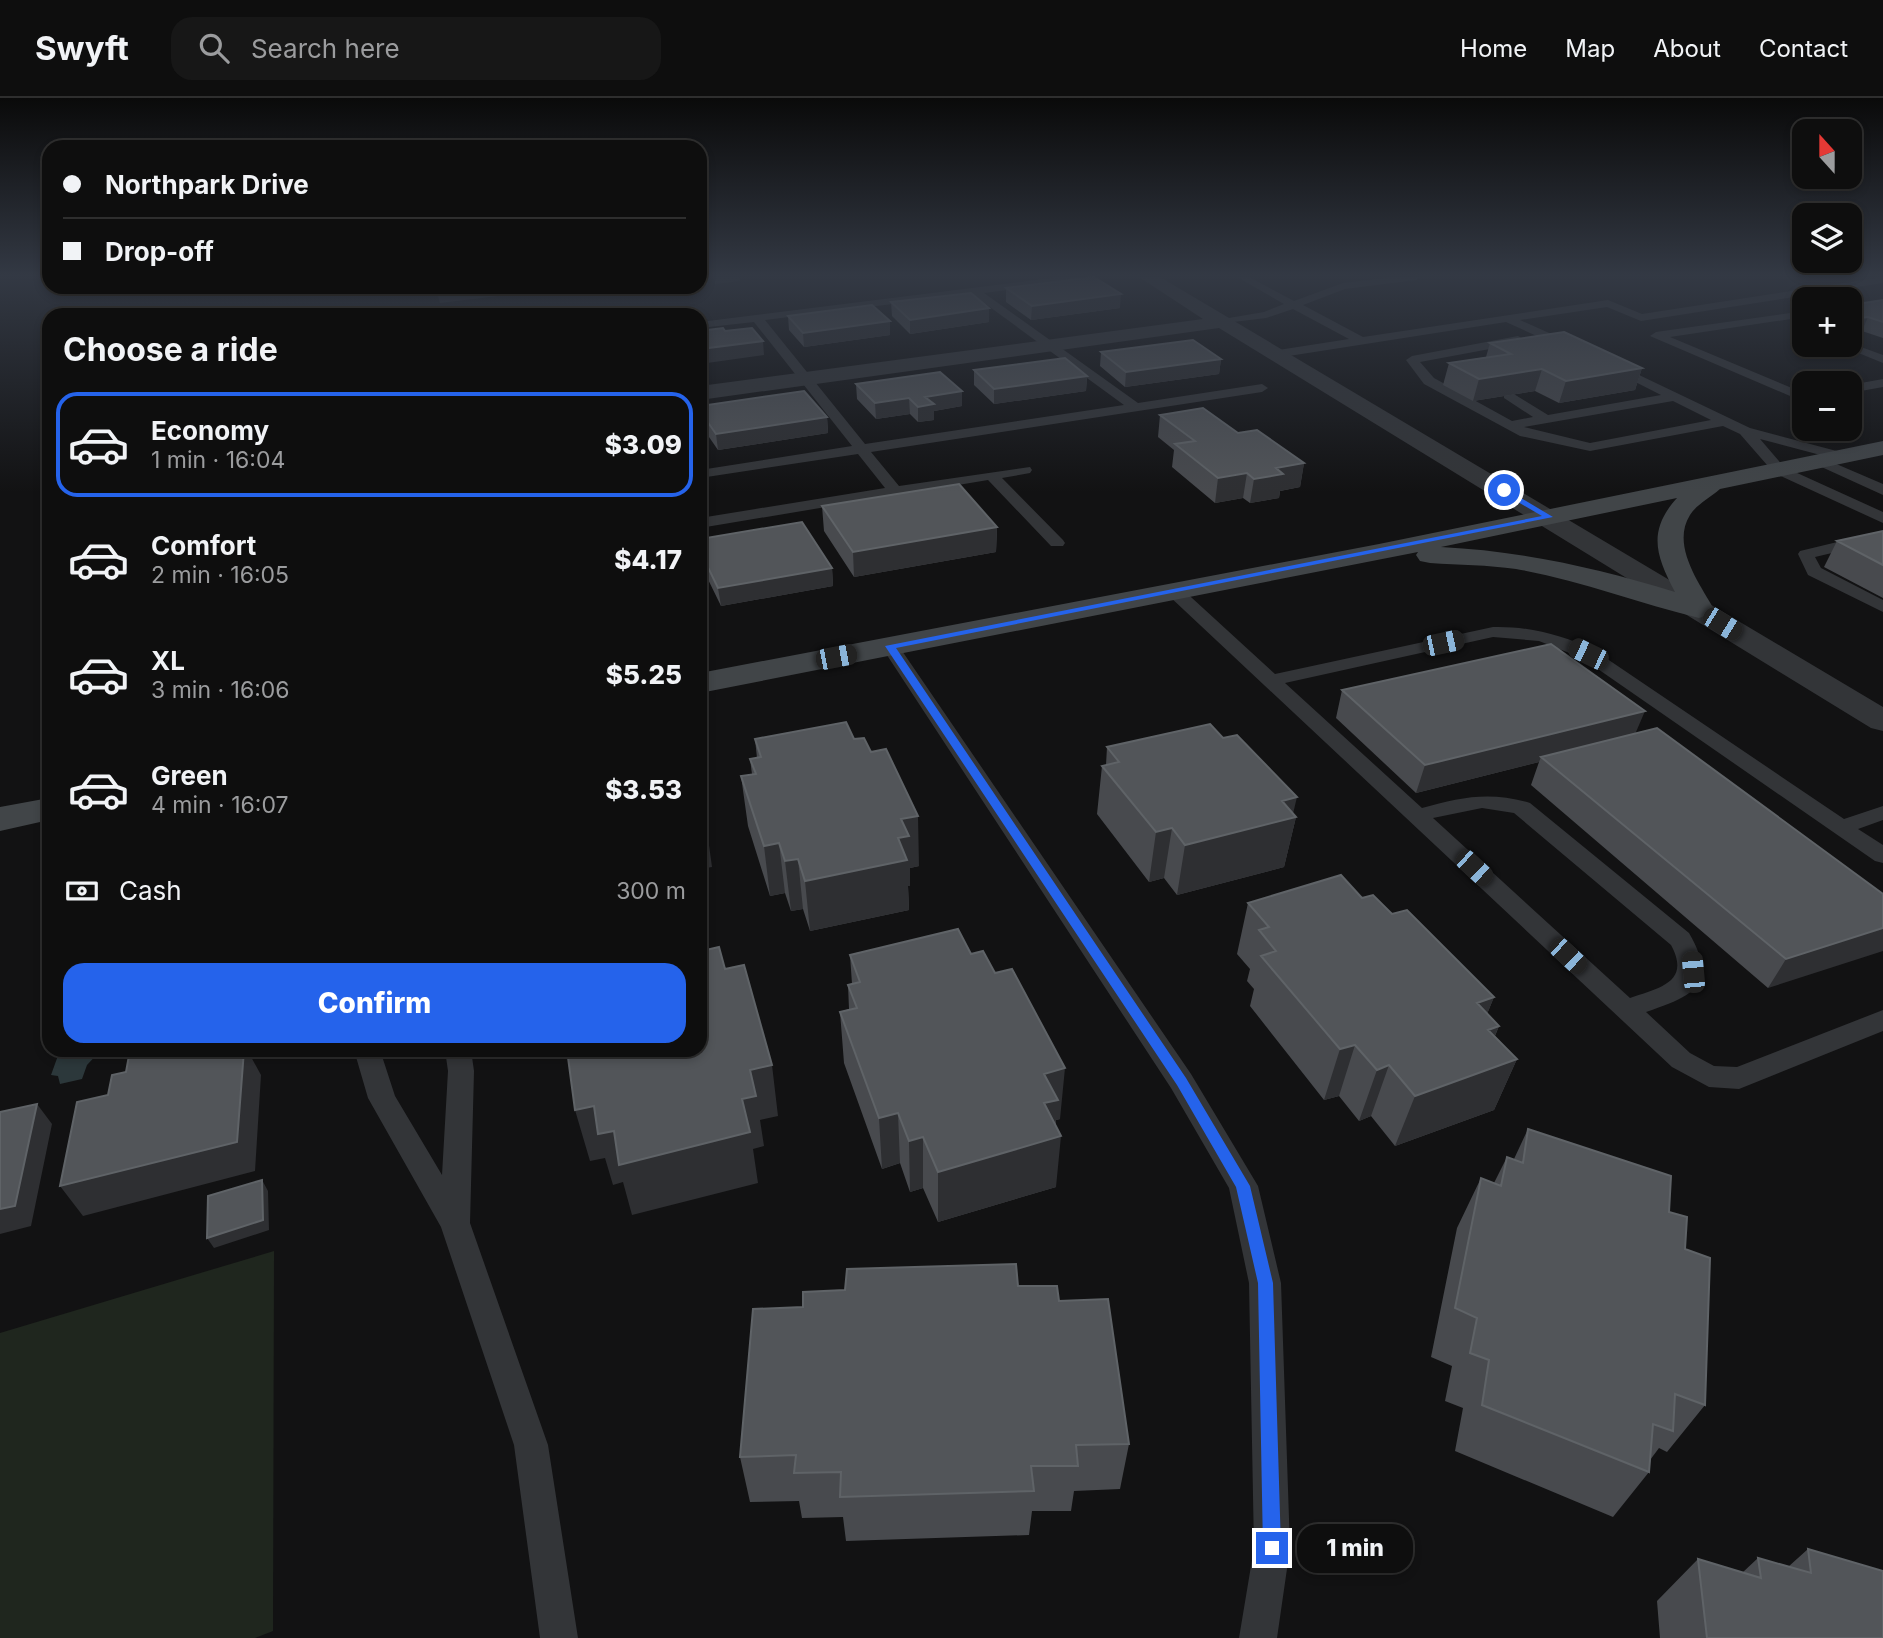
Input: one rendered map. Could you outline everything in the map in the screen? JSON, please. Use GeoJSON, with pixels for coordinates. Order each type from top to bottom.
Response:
{"type":"FeatureCollection","features":[{"type":"Feature","properties":{"kind":"main road"},"geometry":{"type":"LineString","coordinates":[[707,682],[1379,552],[1883,448]]}},
{"type":"Feature","properties":{"kind":"main road"},"geometry":{"type":"LineString","coordinates":[[1699,609],[1681,578],[1668,544],[1672,525],[1682,506],[1710,485]]}},
{"type":"Feature","properties":{"kind":"main road"},"geometry":{"type":"LineString","coordinates":[[1379,552],[1513,560],[1622,584],[1699,609]]}},
{"type":"Feature","properties":{"kind":"main road"},"geometry":{"type":"LineString","coordinates":[[0,819],[42,810]]}},
{"type":"Feature","properties":{"kind":"street"},"geometry":{"type":"LineString","coordinates":[[707,392],[1021,349]]}},
{"type":"Feature","properties":{"kind":"street"},"geometry":{"type":"LineString","coordinates":[[1267,349],[1883,721]]}},
{"type":"Feature","properties":{"kind":"lane"},"geometry":{"type":"LineString","coordinates":[[782,349],[895,491]]}},
{"type":"Feature","properties":{"kind":"lane"},"geometry":{"type":"LineString","coordinates":[[1054,349],[1135,407]]}},
{"type":"Feature","properties":{"kind":"lane"},"geometry":{"type":"LineString","coordinates":[[1276,354],[1310,349]]}},
{"type":"Feature","properties":{"kind":"lane"},"geometry":{"type":"LineString","coordinates":[[1465,349],[1412,360],[1429,381],[1525,433],[1590,447],[1727,421]]}},
{"type":"Feature","properties":{"kind":"lane"},"geometry":{"type":"LineString","coordinates":[[1574,349],[1745,431],[1831,459],[1883,490]]}},
{"type":"Feature","properties":{"kind":"lane"},"geometry":{"type":"LineString","coordinates":[[1687,349],[1792,393]]}},
{"type":"Feature","properties":{"kind":"lane"},"geometry":{"type":"LineString","coordinates":[[1862,351],[1883,359]]}},
{"type":"Feature","properties":{"kind":"lane"},"geometry":{"type":"LineString","coordinates":[[1430,355],[1454,368]]}},
{"type":"Feature","properties":{"kind":"lane"},"geometry":{"type":"LineString","coordinates":[[1862,387],[1883,383]]}},
{"type":"Feature","properties":{"kind":"lane"},"geometry":{"type":"LineString","coordinates":[[707,473],[1262,388]]}},
{"type":"Feature","properties":{"kind":"lane"},"geometry":{"type":"LineString","coordinates":[[1510,425],[1675,397]]}},
{"type":"Feature","properties":{"kind":"lane"},"geometry":{"type":"LineString","coordinates":[[1508,398],[1546,419]]}},
{"type":"Feature","properties":{"kind":"lane"},"geometry":{"type":"LineString","coordinates":[[1745,431],[1779,470],[1883,518]]}},
{"type":"Feature","properties":{"kind":"lane"},"geometry":{"type":"LineString","coordinates":[[707,522],[1024,470]]}},
{"type":"Feature","properties":{"kind":"lane"},"geometry":{"type":"LineString","coordinates":[[991,475],[1057,543]]}},
{"type":"Feature","properties":{"kind":"lane"},"geometry":{"type":"LineString","coordinates":[[1883,536],[1806,554],[1814,571],[1883,607]]}},
{"type":"Feature","properties":{"kind":"lane"},"geometry":{"type":"LineString","coordinates":[[1174,591],[1681,1060],[1709,1076],[1739,1078],[1883,1020]]}},
{"type":"Feature","properties":{"kind":"lane"},"geometry":{"type":"LineString","coordinates":[[1270,681],[1493,632],[1518,631],[1544,636],[1588,654],[1883,856]]}},
{"type":"Feature","properties":{"kind":"lane"},"geometry":{"type":"LineString","coordinates":[[890,646],[1181,1081],[1243,1186],[1265,1283],[1272,1548],[1258,1638]]}},
{"type":"Feature","properties":{"kind":"lane"},"geometry":{"type":"LineString","coordinates":[[1416,816],[1475,800],[1504,801],[1522,808],[1680,939],[1691,955],[1693,972],[1688,982],[1674,991],[1625,1009]]}},
{"type":"Feature","properties":{"kind":"lane"},"geometry":{"type":"LineString","coordinates":[[1841,827],[1883,813]]}},
{"type":"Feature","properties":{"kind":"lane"},"geometry":{"type":"LineString","coordinates":[[369,1057],[382,1098],[455,1223],[531,1445],[559,1638]]}},
{"type":"Feature","properties":{"kind":"lane"},"geometry":{"type":"LineString","coordinates":[[455,1223],[461,1070],[459,1057]]}},
{"type":"Feature","properties":{"kind":"shaded area"},"geometry":{"type":"Polygon","coordinates":[[[57,1057],[94,1057],[87,1065],[82,1079],[60,1084],[58,1076],[51,1075],[57,1057]]]}},
{"type":"Feature","properties":{"kind":"shaded area"},"geometry":{"type":"Polygon","coordinates":[[[274,1251],[273,1631],[255,1638],[0,1638],[0,1333],[274,1251]]]}},
{"type":"Feature","properties":{"kind":"building"},"geometry":{"type":"Polygon","coordinates":[[[1125,349],[1206,349],[1221,359],[1126,372],[1101,352],[1125,349]]]}},
{"type":"Feature","properties":{"kind":"building"},"geometry":{"type":"Polygon","coordinates":[[[1501,349],[1601,349],[1642,368],[1566,381],[1542,369],[1479,379],[1449,363],[1511,354],[1501,349]]]}},
{"type":"Feature","properties":{"kind":"building"},"geometry":{"type":"Polygon","coordinates":[[[1065,358],[1087,376],[994,389],[974,370],[1065,358]]]}},
{"type":"Feature","properties":{"kind":"building"},"geometry":{"type":"Polygon","coordinates":[[[940,372],[962,391],[925,397],[934,404],[918,407],[909,398],[875,403],[856,384],[940,372]]]}},
{"type":"Feature","properties":{"kind":"building"},"geometry":{"type":"Polygon","coordinates":[[[804,391],[827,417],[716,434],[707,421],[707,405],[804,391]]]}},
{"type":"Feature","properties":{"kind":"building"},"geometry":{"type":"Polygon","coordinates":[[[1203,408],[1238,433],[1257,430],[1304,463],[1276,468],[1283,474],[1254,479],[1247,473],[1218,478],[1175,444],[1195,441],[1160,415],[1203,408]]]}},
{"type":"Feature","properties":{"kind":"building"},"geometry":{"type":"Polygon","coordinates":[[[959,484],[997,527],[853,552],[822,506],[959,484]]]}},
{"type":"Feature","properties":{"kind":"building"},"geometry":{"type":"Polygon","coordinates":[[[802,522],[832,568],[718,588],[707,565],[707,538],[802,522]]]}},
{"type":"Feature","properties":{"kind":"building"},"geometry":{"type":"Polygon","coordinates":[[[1883,531],[1883,565],[1837,541],[1883,531]]]}},
{"type":"Feature","properties":{"kind":"building"},"geometry":{"type":"Polygon","coordinates":[[[1551,644],[1645,711],[1425,765],[1342,690],[1551,644]]]}},
{"type":"Feature","properties":{"kind":"building"},"geometry":{"type":"Polygon","coordinates":[[[846,722],[854,739],[864,738],[871,752],[886,749],[918,816],[901,819],[909,836],[898,838],[907,860],[805,881],[798,859],[785,861],[779,843],[764,846],[741,776],[756,774],[750,759],[761,757],[755,739],[846,722]]]}},
{"type":"Feature","properties":{"kind":"building"},"geometry":{"type":"Polygon","coordinates":[[[1210,724],[1223,738],[1237,735],[1297,797],[1282,801],[1296,817],[1185,845],[1172,828],[1156,832],[1102,766],[1119,762],[1107,747],[1210,724]]]}},
{"type":"Feature","properties":{"kind":"building"},"geometry":{"type":"Polygon","coordinates":[[[1657,728],[1883,894],[1883,928],[1786,959],[1541,757],[1657,728]]]}},
{"type":"Feature","properties":{"kind":"building"},"geometry":{"type":"Polygon","coordinates":[[[1341,875],[1362,898],[1373,895],[1392,914],[1407,910],[1494,997],[1477,1003],[1499,1026],[1488,1030],[1517,1059],[1415,1096],[1389,1065],[1377,1070],[1355,1045],[1340,1049],[1261,956],[1276,951],[1259,930],[1269,927],[1248,903],[1341,875]]]}},
{"type":"Feature","properties":{"kind":"building"},"geometry":{"type":"Polygon","coordinates":[[[958,929],[971,954],[983,951],[995,973],[1012,969],[1065,1068],[1044,1074],[1058,1100],[1044,1103],[1061,1136],[938,1172],[923,1137],[909,1141],[898,1113],[879,1118],[840,1012],[857,1008],[848,985],[860,982],[850,955],[958,929]]]}},
{"type":"Feature","properties":{"kind":"building"},"geometry":{"type":"Polygon","coordinates":[[[719,947],[725,969],[744,965],[772,1065],[750,1070],[756,1096],[742,1099],[750,1132],[619,1165],[614,1131],[598,1134],[594,1106],[575,1110],[568,1057],[707,1057],[707,950],[719,947]]]}},
{"type":"Feature","properties":{"kind":"building"},"geometry":{"type":"Polygon","coordinates":[[[129,1057],[243,1057],[237,1142],[60,1186],[77,1102],[108,1095],[112,1075],[126,1072],[129,1057]]]}},
{"type":"Feature","properties":{"kind":"building"},"geometry":{"type":"Polygon","coordinates":[[[37,1104],[15,1206],[0,1209],[0,1112],[37,1104]]]}},
{"type":"Feature","properties":{"kind":"building"},"geometry":{"type":"Polygon","coordinates":[[[1528,1129],[1671,1176],[1669,1212],[1687,1217],[1685,1249],[1710,1258],[1705,1405],[1675,1394],[1673,1431],[1653,1424],[1649,1472],[1482,1405],[1489,1360],[1470,1353],[1477,1318],[1455,1308],[1481,1178],[1501,1186],[1507,1157],[1523,1163],[1528,1129]]]}},
{"type":"Feature","properties":{"kind":"building"},"geometry":{"type":"Polygon","coordinates":[[[262,1180],[263,1220],[207,1238],[208,1196],[262,1180]]]}},
{"type":"Feature","properties":{"kind":"building"},"geometry":{"type":"Polygon","coordinates":[[[1016,1264],[1018,1286],[1057,1286],[1059,1301],[1108,1299],[1129,1444],[1076,1445],[1078,1466],[1031,1466],[1034,1491],[840,1497],[841,1472],[794,1473],[796,1455],[740,1457],[753,1309],[803,1307],[803,1292],[845,1290],[847,1269],[1016,1264]]]}},
{"type":"Feature","properties":{"kind":"building"},"geometry":{"type":"Polygon","coordinates":[[[1808,1549],[1883,1571],[1883,1638],[1707,1638],[1698,1559],[1761,1578],[1758,1558],[1811,1573],[1808,1549]]]}},
{"type":"Feature","properties":{"kind":"route"},"geometry":{"type":"LineString","coordinates":[[1272,1548],[1265,1283],[1243,1186],[1181,1081],[890,646],[1549,517],[1504,490]]}}]}
